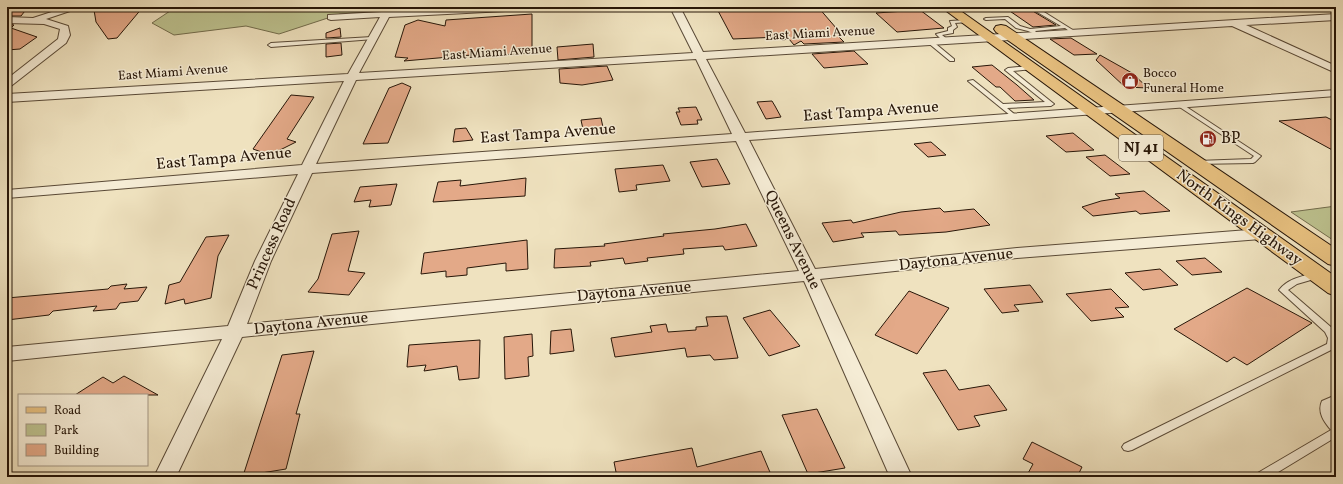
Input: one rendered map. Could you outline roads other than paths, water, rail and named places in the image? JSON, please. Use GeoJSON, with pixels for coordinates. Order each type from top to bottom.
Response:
{"type":"FeatureCollection","features":[{"type":"Feature","properties":{"kind":"main road","name":"North Kings Highway"},"geometry":{"type":"LineString","coordinates":[[947,7],[970,16],[986,19],[1336,259]]}},
{"type":"Feature","properties":{"kind":"main road","name":"North Kings Highway"},"geometry":{"type":"LineString","coordinates":[[970,16],[988,38],[1336,288]]}},
{"type":"Feature","properties":{"kind":"street"},"geometry":{"type":"LineString","coordinates":[[34,20],[76,7]]}},
{"type":"Feature","properties":{"kind":"street"},"geometry":{"type":"LineString","coordinates":[[331,18],[524,7]]}},
{"type":"Feature","properties":{"kind":"street","name":"Queens Avenue"},"geometry":{"type":"LineString","coordinates":[[675,7],[810,275],[902,477]]}},
{"type":"Feature","properties":{"kind":"street","name":"Princess Road"},"geometry":{"type":"LineString","coordinates":[[164,477],[235,332],[263,261],[307,169],[352,76],[386,14]]}},
{"type":"Feature","properties":{"kind":"street","name":"East Miami Avenue"},"geometry":{"type":"LineString","coordinates":[[7,98],[988,38],[1034,32],[1074,32],[1336,17]]}},
{"type":"Feature","properties":{"kind":"street"},"geometry":{"type":"LineString","coordinates":[[7,20],[34,20],[57,24],[64,28],[65,35],[62,41],[7,84]]}},
{"type":"Feature","properties":{"kind":"street"},"geometry":{"type":"LineString","coordinates":[[1232,23],[1336,70]]}},
{"type":"Feature","properties":{"kind":"street","name":"East Tampa Avenue"},"geometry":{"type":"LineString","coordinates":[[7,194],[307,169],[1016,118],[1336,93]]}},
{"type":"Feature","properties":{"kind":"street","name":"Daytona Avenue"},"geometry":{"type":"LineString","coordinates":[[7,354],[810,275],[1017,253],[1261,234]]}},
{"type":"Feature","properties":{"kind":"lane"},"geometry":{"type":"LineString","coordinates":[[901,8],[919,7]]}},
{"type":"Feature","properties":{"kind":"lane"},"geometry":{"type":"LineString","coordinates":[[1034,8],[1074,32]]}},
{"type":"Feature","properties":{"kind":"lane"},"geometry":{"type":"LineString","coordinates":[[945,40],[938,34],[951,32],[950,29],[955,27],[952,23],[953,22],[970,16]]}},
{"type":"Feature","properties":{"kind":"lane"},"geometry":{"type":"LineString","coordinates":[[986,19],[1006,18],[1018,27],[1034,32],[1066,27]]}},
{"type":"Feature","properties":{"kind":"lane"},"geometry":{"type":"LineString","coordinates":[[271,45],[372,38]]}},
{"type":"Feature","properties":{"kind":"lane"},"geometry":{"type":"LineString","coordinates":[[929,41],[952,60]]}},
{"type":"Feature","properties":{"kind":"lane"},"geometry":{"type":"LineString","coordinates":[[1002,106],[1051,104],[1008,70],[1030,68]]}},
{"type":"Feature","properties":{"kind":"lane"},"geometry":{"type":"LineString","coordinates":[[971,81],[1016,118]]}},
{"type":"Feature","properties":{"kind":"lane"},"geometry":{"type":"LineString","coordinates":[[1180,105],[1258,156],[1254,161],[1196,163]]}},
{"type":"Feature","properties":{"kind":"lane"},"geometry":{"type":"LineString","coordinates":[[1128,447],[1332,346],[1333,338],[1329,330],[1283,290],[1294,281],[1318,275]]}},
{"type":"Feature","properties":{"kind":"lane"},"geometry":{"type":"LineString","coordinates":[[1336,399],[1326,404],[1325,408],[1328,417],[1336,428]]}},
{"type":"Feature","properties":{"kind":"lane"},"geometry":{"type":"LineString","coordinates":[[1260,477],[1336,432]]}},
{"type":"Feature","properties":{"kind":"place","name":"Bocco Funeral Home"},"geometry":{"type":"Point","coordinates":[1130,81]}},
{"type":"Feature","properties":{"kind":"place","name":"BP"},"geometry":{"type":"Point","coordinates":[1208,139]}}]}
